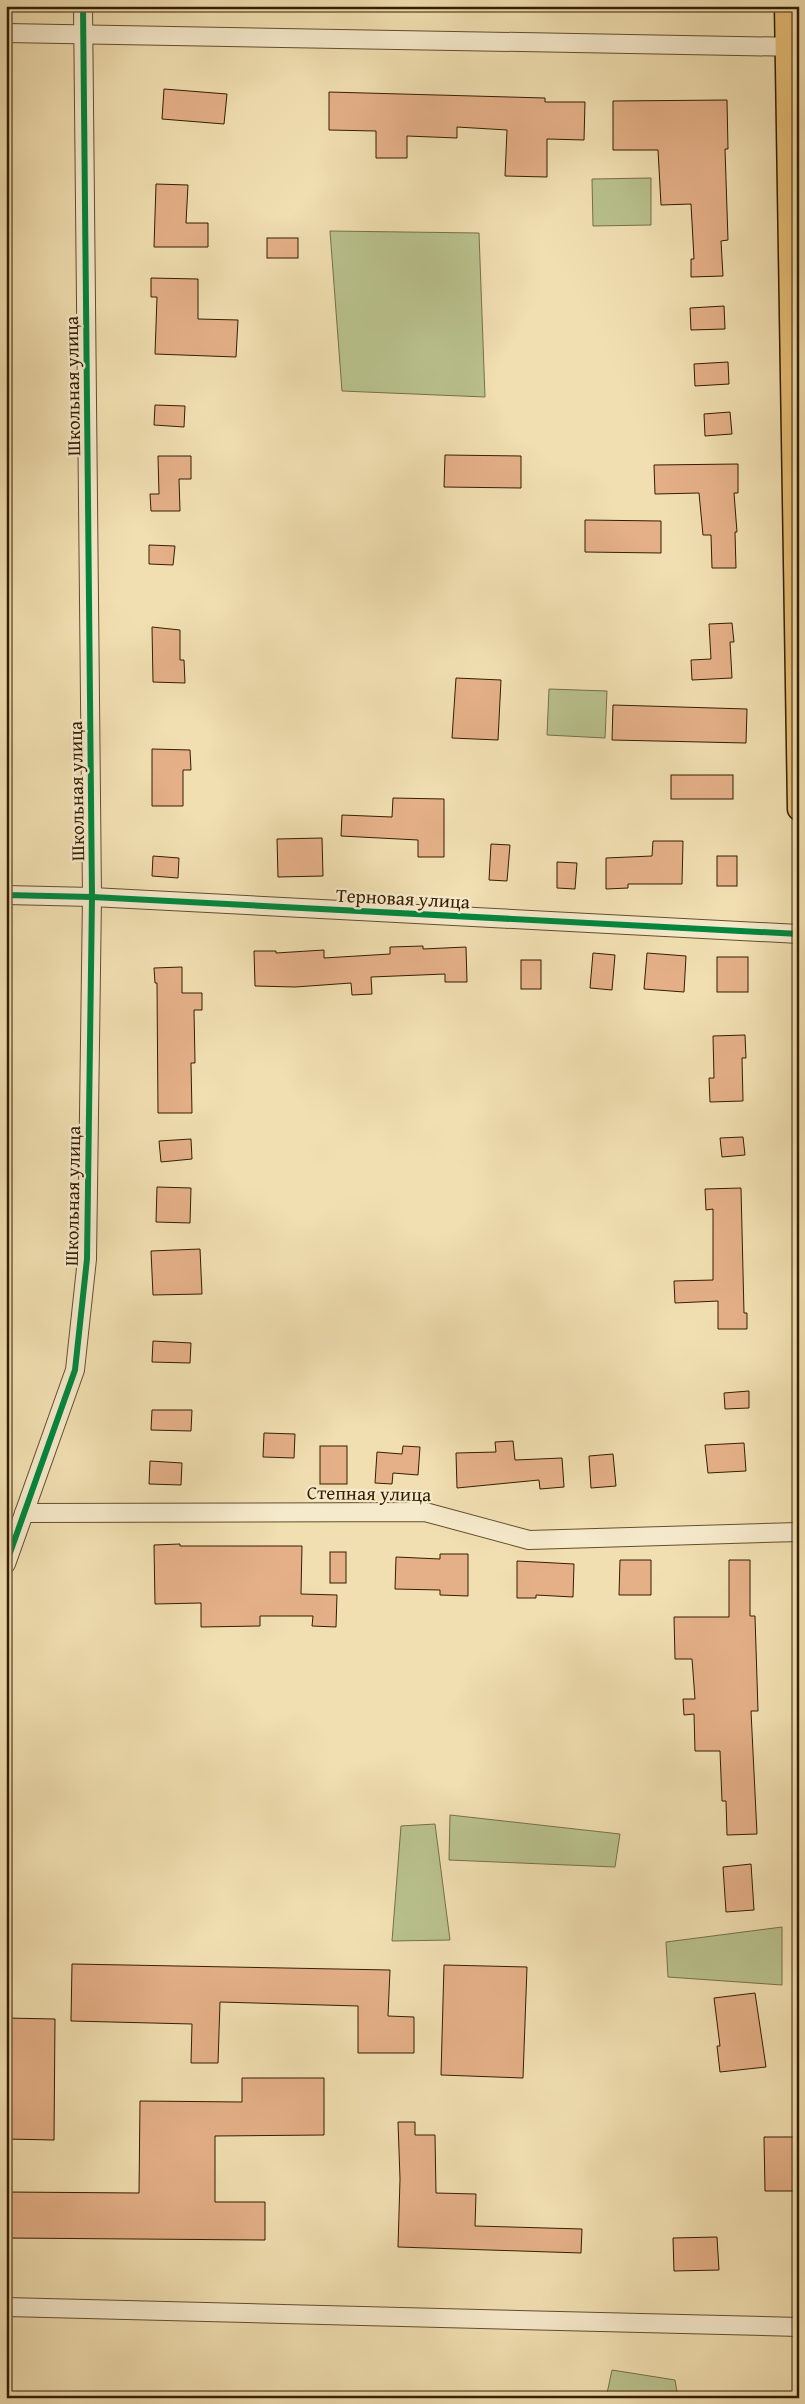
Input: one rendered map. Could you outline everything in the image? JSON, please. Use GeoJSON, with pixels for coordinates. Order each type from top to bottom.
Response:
{"type":"FeatureCollection","features":[{"type":"Feature","properties":{"kind":"main road"},"geometry":{"type":"LineString","coordinates":[[786,6],[795,49],[799,809]]}},
{"type":"Feature","properties":{"kind":"street","name":"Школьная улица"},"geometry":{"type":"LineString","coordinates":[[6,1563],[75,1370],[87,1259],[92,897],[83,6]]}},
{"type":"Feature","properties":{"kind":"street"},"geometry":{"type":"LineString","coordinates":[[6,33],[795,49]]}},
{"type":"Feature","properties":{"kind":"street","name":"Терновая улица"},"geometry":{"type":"LineString","coordinates":[[6,895],[92,897],[799,934]]}},
{"type":"Feature","properties":{"kind":"street","name":"Степная улица"},"geometry":{"type":"LineString","coordinates":[[24,1513],[425,1512],[529,1540],[799,1532]]}},
{"type":"Feature","properties":{"kind":"street"},"geometry":{"type":"LineString","coordinates":[[6,2307],[799,2327]]}},
{"type":"Feature","properties":{"kind":"green space"},"geometry":{"type":"Polygon","coordinates":[[[651,178],[651,225],[593,226],[592,179],[651,178]]]}},
{"type":"Feature","properties":{"kind":"green space"},"geometry":{"type":"Polygon","coordinates":[[[330,231],[479,233],[485,397],[342,391],[330,231]]]}},
{"type":"Feature","properties":{"kind":"green space"},"geometry":{"type":"Polygon","coordinates":[[[549,689],[607,691],[605,738],[547,735],[549,689]]]}},
{"type":"Feature","properties":{"kind":"green space"},"geometry":{"type":"Polygon","coordinates":[[[450,1815],[620,1834],[615,1867],[449,1860],[450,1815]]]}},
{"type":"Feature","properties":{"kind":"green space"},"geometry":{"type":"Polygon","coordinates":[[[435,1824],[450,1940],[392,1941],[401,1826],[435,1824]]]}},
{"type":"Feature","properties":{"kind":"green space"},"geometry":{"type":"Polygon","coordinates":[[[782,1927],[782,1985],[668,1977],[666,1942],[782,1927]]]}},
{"type":"Feature","properties":{"kind":"green space"},"geometry":{"type":"Polygon","coordinates":[[[612,2370],[675,2380],[678,2398],[606,2398],[612,2370]]]}},
{"type":"Feature","properties":{"kind":"building"},"geometry":{"type":"Polygon","coordinates":[[[164,89],[227,94],[224,124],[162,119],[164,89]]]}},
{"type":"Feature","properties":{"kind":"building"},"geometry":{"type":"Polygon","coordinates":[[[329,92],[545,98],[545,102],[585,102],[584,140],[547,139],[547,177],[505,176],[507,130],[457,127],[457,138],[407,136],[407,158],[376,158],[376,131],[329,130],[329,92]]]}},
{"type":"Feature","properties":{"kind":"building"},"geometry":{"type":"Polygon","coordinates":[[[727,100],[728,149],[725,149],[728,240],[721,241],[723,276],[691,277],[691,259],[694,259],[691,204],[661,205],[658,150],[613,150],[613,101],[727,100]]]}},
{"type":"Feature","properties":{"kind":"building"},"geometry":{"type":"Polygon","coordinates":[[[156,184],[188,185],[186,223],[208,223],[208,247],[154,247],[156,184]]]}},
{"type":"Feature","properties":{"kind":"building"},"geometry":{"type":"Polygon","coordinates":[[[267,238],[298,238],[298,258],[267,258],[267,238]]]}},
{"type":"Feature","properties":{"kind":"building"},"geometry":{"type":"Polygon","coordinates":[[[151,278],[198,279],[198,319],[238,320],[236,357],[155,354],[157,297],[151,297],[151,278]]]}},
{"type":"Feature","properties":{"kind":"building"},"geometry":{"type":"Polygon","coordinates":[[[724,306],[725,329],[691,330],[690,308],[724,306]]]}},
{"type":"Feature","properties":{"kind":"building"},"geometry":{"type":"Polygon","coordinates":[[[728,362],[729,384],[695,386],[694,364],[728,362]]]}},
{"type":"Feature","properties":{"kind":"building"},"geometry":{"type":"Polygon","coordinates":[[[155,405],[185,406],[184,427],[154,425],[155,405]]]}},
{"type":"Feature","properties":{"kind":"building"},"geometry":{"type":"Polygon","coordinates":[[[730,412],[732,434],[705,436],[704,414],[730,412]]]}},
{"type":"Feature","properties":{"kind":"building"},"geometry":{"type":"Polygon","coordinates":[[[445,455],[521,456],[521,488],[444,487],[445,455]]]}},
{"type":"Feature","properties":{"kind":"building"},"geometry":{"type":"Polygon","coordinates":[[[158,456],[191,456],[191,479],[179,479],[180,511],[151,511],[150,494],[159,494],[158,456]]]}},
{"type":"Feature","properties":{"kind":"building"},"geometry":{"type":"Polygon","coordinates":[[[738,464],[738,493],[734,493],[737,532],[735,532],[736,568],[712,568],[711,535],[703,535],[699,493],[655,494],[654,465],[738,464]]]}},
{"type":"Feature","properties":{"kind":"building"},"geometry":{"type":"Polygon","coordinates":[[[585,520],[661,521],[661,553],[585,552],[585,520]]]}},
{"type":"Feature","properties":{"kind":"building"},"geometry":{"type":"Polygon","coordinates":[[[149,545],[175,546],[173,565],[149,564],[149,545]]]}},
{"type":"Feature","properties":{"kind":"building"},"geometry":{"type":"Polygon","coordinates":[[[732,623],[734,642],[730,642],[732,678],[692,680],[691,660],[711,659],[709,624],[732,623]]]}},
{"type":"Feature","properties":{"kind":"building"},"geometry":{"type":"Polygon","coordinates":[[[152,627],[180,630],[180,660],[184,660],[185,683],[153,682],[152,627]]]}},
{"type":"Feature","properties":{"kind":"building"},"geometry":{"type":"Polygon","coordinates":[[[456,678],[501,680],[498,740],[452,738],[456,678]]]}},
{"type":"Feature","properties":{"kind":"building"},"geometry":{"type":"Polygon","coordinates":[[[613,705],[747,709],[746,743],[612,740],[613,705]]]}},
{"type":"Feature","properties":{"kind":"building"},"geometry":{"type":"Polygon","coordinates":[[[152,749],[190,750],[191,770],[183,770],[183,806],[152,806],[152,749]]]}},
{"type":"Feature","properties":{"kind":"building"},"geometry":{"type":"Polygon","coordinates":[[[671,775],[733,775],[733,799],[671,799],[671,775]]]}},
{"type":"Feature","properties":{"kind":"building"},"geometry":{"type":"Polygon","coordinates":[[[393,798],[444,799],[444,857],[418,857],[418,840],[341,836],[342,815],[392,817],[393,798]]]}},
{"type":"Feature","properties":{"kind":"building"},"geometry":{"type":"Polygon","coordinates":[[[322,838],[323,876],[278,877],[277,839],[322,838]]]}},
{"type":"Feature","properties":{"kind":"building"},"geometry":{"type":"Polygon","coordinates":[[[653,841],[683,841],[682,884],[628,884],[628,888],[606,889],[606,858],[652,856],[653,841]]]}},
{"type":"Feature","properties":{"kind":"building"},"geometry":{"type":"Polygon","coordinates":[[[491,844],[510,845],[507,881],[489,880],[491,844]]]}},
{"type":"Feature","properties":{"kind":"building"},"geometry":{"type":"Polygon","coordinates":[[[153,856],[179,858],[178,878],[152,876],[153,856]]]}},
{"type":"Feature","properties":{"kind":"building"},"geometry":{"type":"Polygon","coordinates":[[[717,856],[737,856],[737,886],[717,886],[717,856]]]}},
{"type":"Feature","properties":{"kind":"building"},"geometry":{"type":"Polygon","coordinates":[[[557,862],[577,863],[575,889],[557,888],[557,862]]]}},
{"type":"Feature","properties":{"kind":"building"},"geometry":{"type":"Polygon","coordinates":[[[423,946],[423,949],[466,947],[467,982],[445,982],[445,974],[371,977],[372,994],[352,995],[351,983],[295,987],[255,986],[254,951],[276,951],[276,953],[324,950],[324,958],[390,954],[390,947],[423,946]]]}},
{"type":"Feature","properties":{"kind":"building"},"geometry":{"type":"Polygon","coordinates":[[[593,953],[615,955],[612,990],[590,988],[593,953]]]}},
{"type":"Feature","properties":{"kind":"building"},"geometry":{"type":"Polygon","coordinates":[[[647,953],[686,956],[684,992],[644,989],[647,953]]]}},
{"type":"Feature","properties":{"kind":"building"},"geometry":{"type":"Polygon","coordinates":[[[717,957],[748,957],[748,992],[717,992],[717,957]]]}},
{"type":"Feature","properties":{"kind":"building"},"geometry":{"type":"Polygon","coordinates":[[[521,960],[541,960],[541,989],[521,989],[521,960]]]}},
{"type":"Feature","properties":{"kind":"building"},"geometry":{"type":"Polygon","coordinates":[[[182,967],[182,993],[202,993],[202,1010],[194,1010],[195,1063],[191,1063],[192,1113],[158,1113],[157,983],[155,983],[154,968],[182,967]]]}},
{"type":"Feature","properties":{"kind":"building"},"geometry":{"type":"Polygon","coordinates":[[[745,1035],[746,1058],[742,1058],[743,1101],[710,1102],[709,1078],[714,1078],[713,1036],[745,1035]]]}},
{"type":"Feature","properties":{"kind":"building"},"geometry":{"type":"Polygon","coordinates":[[[743,1137],[745,1155],[722,1157],[720,1138],[743,1137]]]}},
{"type":"Feature","properties":{"kind":"building"},"geometry":{"type":"Polygon","coordinates":[[[191,1139],[192,1159],[161,1162],[159,1141],[191,1139]]]}},
{"type":"Feature","properties":{"kind":"building"},"geometry":{"type":"Polygon","coordinates":[[[157,1187],[191,1188],[190,1223],[156,1222],[157,1187]]]}},
{"type":"Feature","properties":{"kind":"building"},"geometry":{"type":"Polygon","coordinates":[[[741,1188],[744,1313],[747,1313],[747,1329],[718,1329],[718,1301],[675,1303],[674,1281],[713,1280],[713,1209],[706,1210],[705,1189],[741,1188]]]}},
{"type":"Feature","properties":{"kind":"building"},"geometry":{"type":"Polygon","coordinates":[[[200,1249],[202,1294],[153,1295],[151,1251],[200,1249]]]}},
{"type":"Feature","properties":{"kind":"building"},"geometry":{"type":"Polygon","coordinates":[[[153,1341],[191,1343],[190,1363],[152,1362],[153,1341]]]}},
{"type":"Feature","properties":{"kind":"building"},"geometry":{"type":"Polygon","coordinates":[[[749,1391],[749,1408],[725,1409],[724,1393],[749,1391]]]}},
{"type":"Feature","properties":{"kind":"building"},"geometry":{"type":"Polygon","coordinates":[[[152,1410],[192,1410],[191,1431],[151,1430],[152,1410]]]}},
{"type":"Feature","properties":{"kind":"building"},"geometry":{"type":"Polygon","coordinates":[[[264,1433],[295,1434],[294,1458],[263,1457],[264,1433]]]}},
{"type":"Feature","properties":{"kind":"building"},"geometry":{"type":"Polygon","coordinates":[[[513,1441],[515,1460],[562,1458],[564,1487],[540,1489],[539,1480],[457,1488],[456,1453],[496,1452],[495,1442],[513,1441]]]}},
{"type":"Feature","properties":{"kind":"building"},"geometry":{"type":"Polygon","coordinates":[[[744,1443],[746,1471],[708,1473],[705,1445],[744,1443]]]}},
{"type":"Feature","properties":{"kind":"building"},"geometry":{"type":"Polygon","coordinates":[[[320,1446],[347,1446],[347,1484],[320,1484],[320,1446]]]}},
{"type":"Feature","properties":{"kind":"building"},"geometry":{"type":"Polygon","coordinates":[[[403,1446],[420,1447],[418,1475],[393,1473],[392,1484],[375,1483],[377,1452],[402,1454],[403,1446]]]}},
{"type":"Feature","properties":{"kind":"building"},"geometry":{"type":"Polygon","coordinates":[[[613,1454],[616,1486],[591,1488],[589,1456],[613,1454]]]}},
{"type":"Feature","properties":{"kind":"building"},"geometry":{"type":"Polygon","coordinates":[[[150,1461],[182,1463],[181,1485],[149,1484],[150,1461]]]}},
{"type":"Feature","properties":{"kind":"building"},"geometry":{"type":"Polygon","coordinates":[[[180,1544],[180,1546],[302,1546],[301,1594],[337,1595],[336,1627],[312,1626],[313,1616],[260,1616],[260,1626],[201,1627],[201,1603],[155,1604],[154,1545],[180,1544]]]}},
{"type":"Feature","properties":{"kind":"building"},"geometry":{"type":"Polygon","coordinates":[[[330,1552],[346,1552],[346,1583],[330,1583],[330,1552]]]}},
{"type":"Feature","properties":{"kind":"building"},"geometry":{"type":"Polygon","coordinates":[[[440,1554],[468,1554],[468,1596],[440,1595],[440,1590],[395,1589],[396,1557],[440,1559],[440,1554]]]}},
{"type":"Feature","properties":{"kind":"building"},"geometry":{"type":"Polygon","coordinates":[[[620,1560],[651,1560],[651,1595],[619,1595],[620,1560]]]}},
{"type":"Feature","properties":{"kind":"building"},"geometry":{"type":"Polygon","coordinates":[[[729,1560],[750,1560],[750,1616],[755,1616],[758,1711],[751,1711],[757,1834],[727,1835],[726,1801],[722,1801],[720,1751],[695,1751],[694,1714],[684,1715],[683,1699],[695,1699],[692,1659],[675,1659],[674,1617],[729,1617],[729,1560]]]}},
{"type":"Feature","properties":{"kind":"building"},"geometry":{"type":"Polygon","coordinates":[[[517,1561],[574,1564],[573,1597],[536,1595],[536,1598],[517,1598],[517,1561]]]}},
{"type":"Feature","properties":{"kind":"building"},"geometry":{"type":"Polygon","coordinates":[[[751,1864],[754,1910],[726,1912],[723,1867],[751,1864]]]}},
{"type":"Feature","properties":{"kind":"building"},"geometry":{"type":"Polygon","coordinates":[[[72,1964],[390,1970],[388,2016],[414,2017],[414,2053],[358,2053],[358,2006],[220,2002],[218,2063],[191,2063],[192,2024],[71,2021],[72,1964]]]}},
{"type":"Feature","properties":{"kind":"building"},"geometry":{"type":"Polygon","coordinates":[[[444,1965],[527,1967],[523,2078],[441,2075],[444,1965]]]}},
{"type":"Feature","properties":{"kind":"building"},"geometry":{"type":"Polygon","coordinates":[[[755,1993],[766,2067],[720,2072],[717,2046],[720,2046],[714,1998],[755,1993]]]}},
{"type":"Feature","properties":{"kind":"building"},"geometry":{"type":"Polygon","coordinates":[[[6,2018],[55,2019],[54,2140],[6,2139],[6,2018]]]}},
{"type":"Feature","properties":{"kind":"building"},"geometry":{"type":"Polygon","coordinates":[[[242,2078],[324,2078],[324,2135],[215,2136],[215,2202],[265,2202],[265,2240],[6,2238],[6,2192],[139,2193],[140,2101],[242,2102],[242,2078]]]}},
{"type":"Feature","properties":{"kind":"building"},"geometry":{"type":"Polygon","coordinates":[[[398,2122],[415,2122],[415,2135],[435,2135],[436,2193],[476,2194],[475,2226],[582,2229],[581,2253],[398,2247],[400,2179],[398,2122]]]}},
{"type":"Feature","properties":{"kind":"building"},"geometry":{"type":"Polygon","coordinates":[[[764,2137],[797,2137],[798,2191],[765,2191],[764,2137]]]}},
{"type":"Feature","properties":{"kind":"building"},"geometry":{"type":"Polygon","coordinates":[[[717,2237],[719,2270],[674,2271],[673,2238],[717,2237]]]}},
{"type":"Feature","properties":{"kind":"cycle path"},"geometry":{"type":"LineString","coordinates":[[6,1564],[75,1370],[87,1259],[92,897],[83,6]]}},
{"type":"Feature","properties":{"kind":"cycle path"},"geometry":{"type":"LineString","coordinates":[[6,895],[92,897],[799,934]]}}]}
